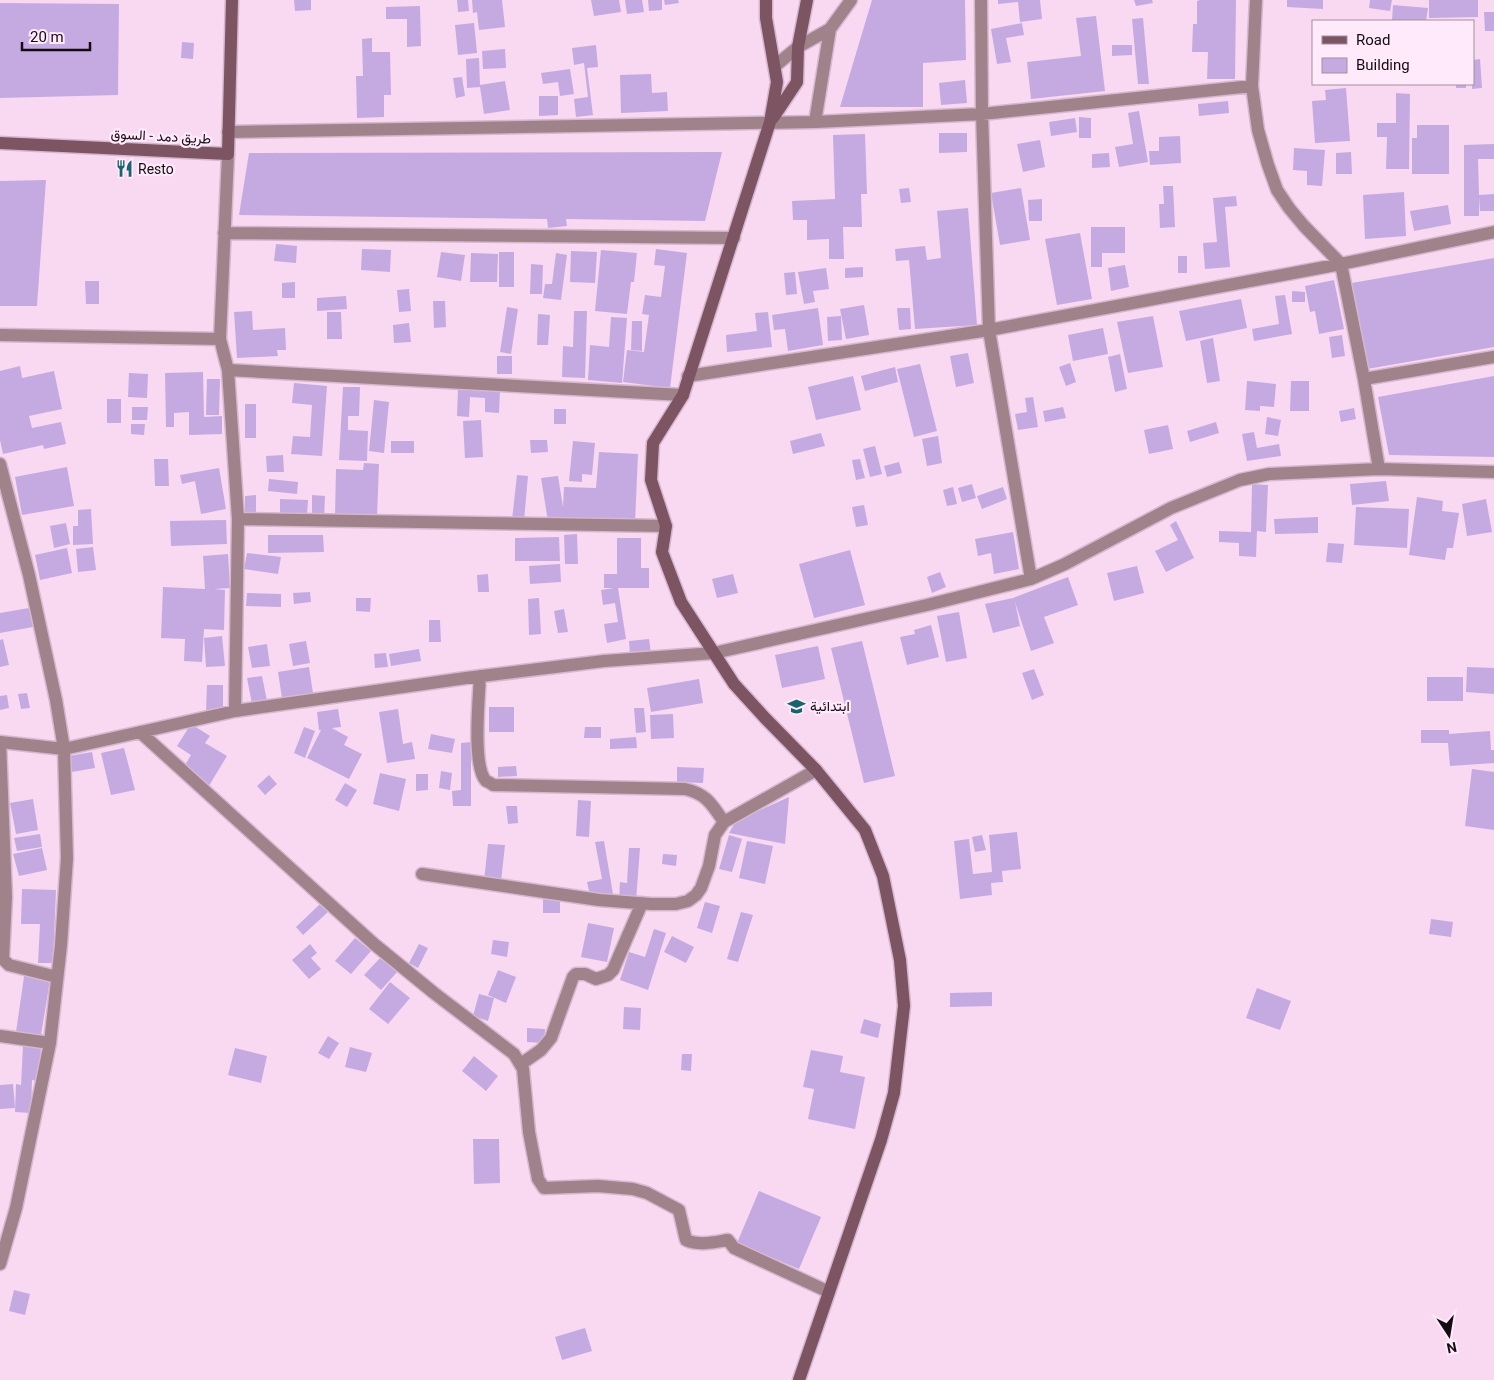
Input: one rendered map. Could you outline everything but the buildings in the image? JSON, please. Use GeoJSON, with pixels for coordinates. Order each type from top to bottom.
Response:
{"type":"FeatureCollection","features":[{"type":"Feature","properties":{"kind":"street","name":"طريق دمد - السوق"},"geometry":{"type":"LineString","coordinates":[[0,143],[228,154],[232,0]]}},
{"type":"Feature","properties":{"kind":"street"},"geometry":{"type":"LineString","coordinates":[[766,0],[766,18],[777,82],[770,122],[683,395],[653,442],[651,480],[666,526],[662,552],[682,602],[734,684],[816,770],[865,830],[883,876],[900,960],[904,1006],[894,1093],[881,1140],[799,1380]]}},
{"type":"Feature","properties":{"kind":"street"},"geometry":{"type":"LineString","coordinates":[[770,122],[797,82],[798,47],[807,0]]}},
{"type":"Feature","properties":{"kind":"street"},"geometry":{"type":"LineString","coordinates":[[775,66],[798,47],[830,29],[851,0]]}},
{"type":"Feature","properties":{"kind":"street"},"geometry":{"type":"LineString","coordinates":[[981,0],[982,114],[989,330],[1031,579]]}},
{"type":"Feature","properties":{"kind":"street"},"geometry":{"type":"LineString","coordinates":[[1256,0],[1252,86],[1258,130],[1277,190],[1304,226],[1341,264],[1364,379],[1379,469]]}},
{"type":"Feature","properties":{"kind":"street"},"geometry":{"type":"LineString","coordinates":[[815,122],[830,29]]}},
{"type":"Feature","properties":{"kind":"street"},"geometry":{"type":"LineString","coordinates":[[228,132],[815,122],[982,114],[1252,86]]}},
{"type":"Feature","properties":{"kind":"street"},"geometry":{"type":"LineString","coordinates":[[228,154],[220,339],[228,370],[238,519],[235,711]]}},
{"type":"Feature","properties":{"kind":"street"},"geometry":{"type":"LineString","coordinates":[[688,376],[989,330],[1341,264],[1494,232]]}},
{"type":"Feature","properties":{"kind":"street"},"geometry":{"type":"LineString","coordinates":[[224,233],[734,238]]}},
{"type":"Feature","properties":{"kind":"street"},"geometry":{"type":"LineString","coordinates":[[0,335],[220,339]]}},
{"type":"Feature","properties":{"kind":"street"},"geometry":{"type":"LineString","coordinates":[[1364,379],[1494,356]]}},
{"type":"Feature","properties":{"kind":"street"},"geometry":{"type":"LineString","coordinates":[[228,370],[683,395]]}},
{"type":"Feature","properties":{"kind":"street"},"geometry":{"type":"LineString","coordinates":[[0,464],[3,488],[31,584],[56,700],[64,749],[67,858],[58,976],[50,1043],[16,1208],[0,1264]]}},
{"type":"Feature","properties":{"kind":"street"},"geometry":{"type":"LineString","coordinates":[[58,976],[9,965],[3,959],[6,896],[0,742],[64,749],[235,711],[480,676],[604,661],[714,653],[927,605],[1031,579],[1066,564],[1171,508],[1240,480],[1269,474],[1379,469],[1494,472]]}},
{"type":"Feature","properties":{"kind":"street"},"geometry":{"type":"LineString","coordinates":[[238,519],[666,526]]}},
{"type":"Feature","properties":{"kind":"street"},"geometry":{"type":"LineString","coordinates":[[480,676],[477,748],[480,766],[486,781],[493,785],[685,789],[701,794],[708,799],[724,822]]}},
{"type":"Feature","properties":{"kind":"street"},"geometry":{"type":"LineString","coordinates":[[140,732],[374,944],[514,1054],[521,1064],[525,1075],[529,1132],[538,1179],[544,1188],[618,1187],[646,1193],[679,1210],[686,1240],[689,1242],[708,1243],[728,1240],[734,1248],[829,1292]]}},
{"type":"Feature","properties":{"kind":"street"},"geometry":{"type":"LineString","coordinates":[[422,874],[599,900],[676,904],[688,901],[701,888],[709,866],[715,835],[724,822],[816,770]]}},
{"type":"Feature","properties":{"kind":"street"},"geometry":{"type":"LineString","coordinates":[[521,1064],[541,1050],[551,1038],[573,977],[576,974],[585,974],[596,978],[603,978],[613,970],[642,903]]}},
{"type":"Feature","properties":{"kind":"street"},"geometry":{"type":"LineString","coordinates":[[0,1036],[50,1043]]}},
{"type":"Feature","properties":{"kind":"place","name":"Resto"},"geometry":{"type":"Point","coordinates":[124,169]}},
{"type":"Feature","properties":{"kind":"place","name":"ابتدائية"},"geometry":{"type":"Point","coordinates":[796,706]}}]}
